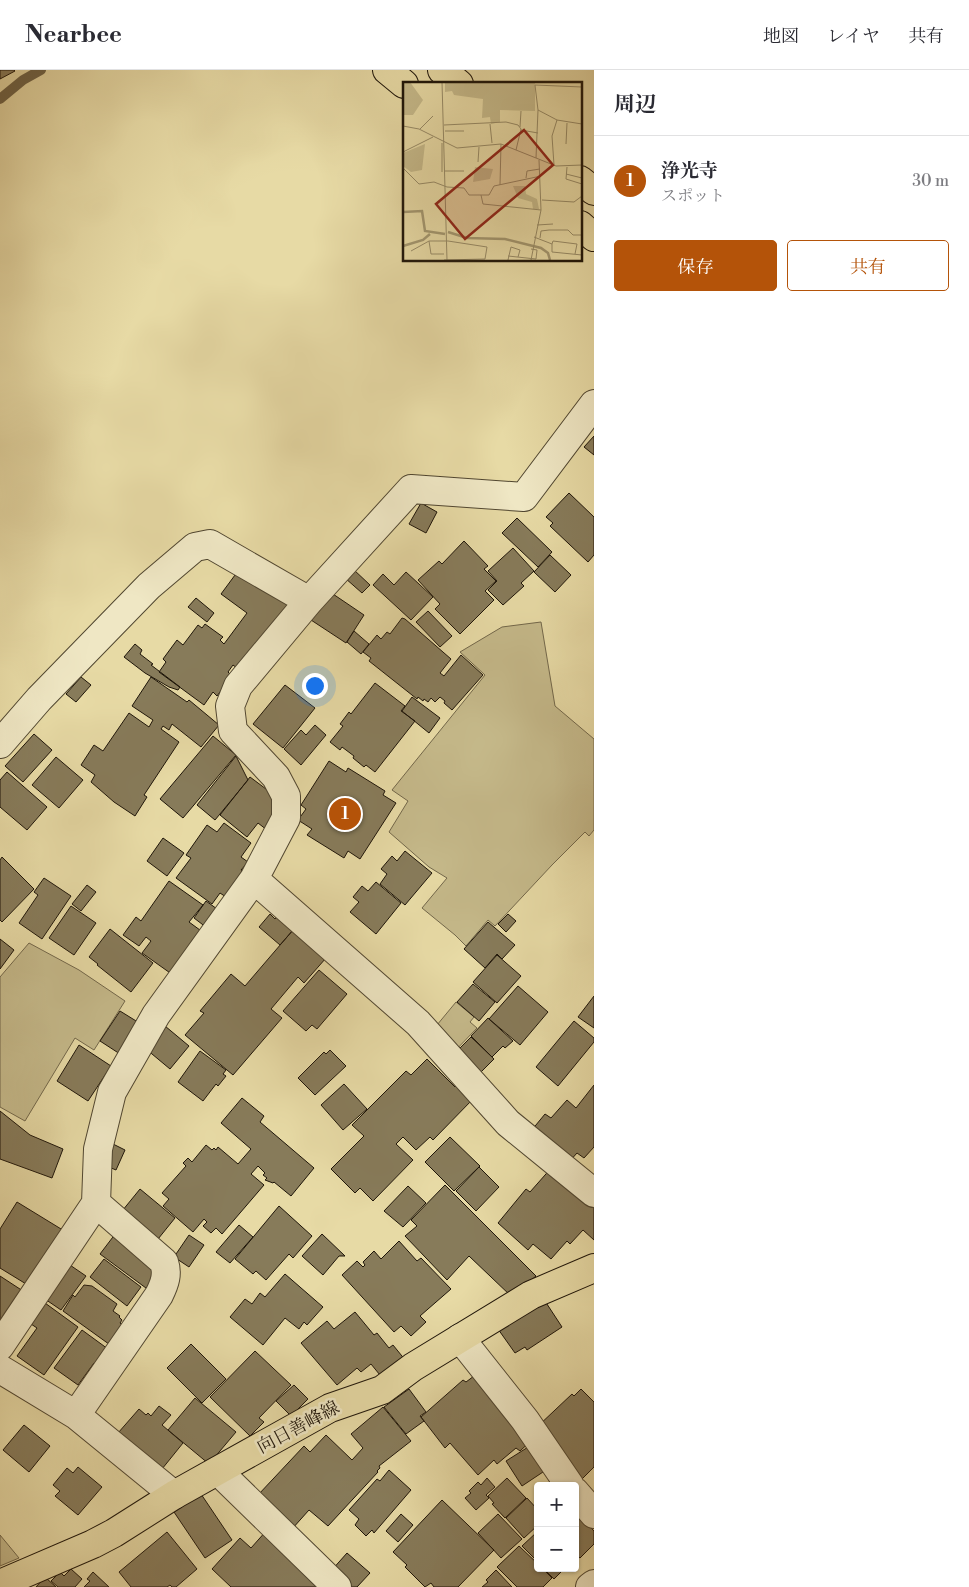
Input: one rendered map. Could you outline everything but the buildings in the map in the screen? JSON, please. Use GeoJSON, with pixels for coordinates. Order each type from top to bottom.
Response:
{"type":"FeatureCollection","features":[{"type":"Feature","properties":{"kind":"main road"},"geometry":{"type":"LineString","coordinates":[[387,70],[403,83]]}},
{"type":"Feature","properties":{"kind":"main road"},"geometry":{"type":"LineString","coordinates":[[442,70],[457,82]]}},
{"type":"Feature","properties":{"kind":"main road"},"geometry":{"type":"LineString","coordinates":[[582,182],[594,191]]}},
{"type":"Feature","properties":{"kind":"main road"},"geometry":{"type":"LineString","coordinates":[[582,228],[594,237]]}},
{"type":"Feature","properties":{"kind":"main road","name":"向日善峰線"},"geometry":{"type":"LineString","coordinates":[[0,1584],[114,1533],[174,1495],[330,1408],[382,1390],[413,1367],[531,1295],[594,1268]]}},
{"type":"Feature","properties":{"kind":"street"},"geometry":{"type":"LineString","coordinates":[[0,1346],[96,1203],[98,1149],[112,1092],[156,1015],[254,879],[286,818],[286,796],[276,778],[233,731],[230,706],[238,686],[309,600],[411,489],[524,497],[594,404]]}},
{"type":"Feature","properties":{"kind":"street"},"geometry":{"type":"LineString","coordinates":[[0,744],[39,699],[149,586],[195,547],[210,544],[309,600]]}},
{"type":"Feature","properties":{"kind":"street"},"geometry":{"type":"LineString","coordinates":[[254,879],[418,1023],[508,1123],[594,1193]]}},
{"type":"Feature","properties":{"kind":"street"},"geometry":{"type":"LineString","coordinates":[[76,1415],[159,1295],[165,1283],[167,1270],[164,1262],[96,1203]]}},
{"type":"Feature","properties":{"kind":"street"},"geometry":{"type":"LineString","coordinates":[[460,1338],[525,1420],[567,1482]]}},
{"type":"Feature","properties":{"kind":"street"},"geometry":{"type":"LineString","coordinates":[[0,1369],[76,1415],[174,1495]]}},
{"type":"Feature","properties":{"kind":"street"},"geometry":{"type":"LineString","coordinates":[[218,1471],[337,1587]]}},
{"type":"Feature","properties":{"kind":"street"},"geometry":{"type":"LineString","coordinates":[[579,1497],[594,1514]]}},
{"type":"Feature","properties":{"kind":"street"},"geometry":{"type":"LineString","coordinates":[[590,1587],[594,1584]]}},
{"type":"Feature","properties":{"kind":"shaded area"},"geometry":{"type":"Polygon","coordinates":[[[541,622],[555,706],[594,739],[594,830],[589,836],[585,832],[495,926],[488,920],[466,946],[422,908],[447,878],[429,867],[389,832],[408,801],[392,790],[485,675],[460,652],[502,627],[541,622]]]}},
{"type":"Feature","properties":{"kind":"shaded area"},"geometry":{"type":"Polygon","coordinates":[[[29,943],[79,970],[125,1001],[94,1050],[75,1038],[25,1121],[0,1107],[0,977],[29,943]]]}},
{"type":"Feature","properties":{"kind":"shaded area"},"geometry":{"type":"Polygon","coordinates":[[[456,1002],[474,1017],[470,1022],[477,1028],[452,1054],[437,1025],[456,1002]]]}},
{"type":"Feature","properties":{"kind":"shaded area"},"geometry":{"type":"Polygon","coordinates":[[[0,1535],[19,1558],[0,1566],[0,1535]]]}},
{"type":"Feature","properties":{"kind":"waterway"},"geometry":{"type":"LineString","coordinates":[[0,99],[23,80],[41,70]]}},
{"type":"Feature","properties":{"kind":"place","name":"浄光寺"},"geometry":{"type":"Point","coordinates":[345,814]}}]}
